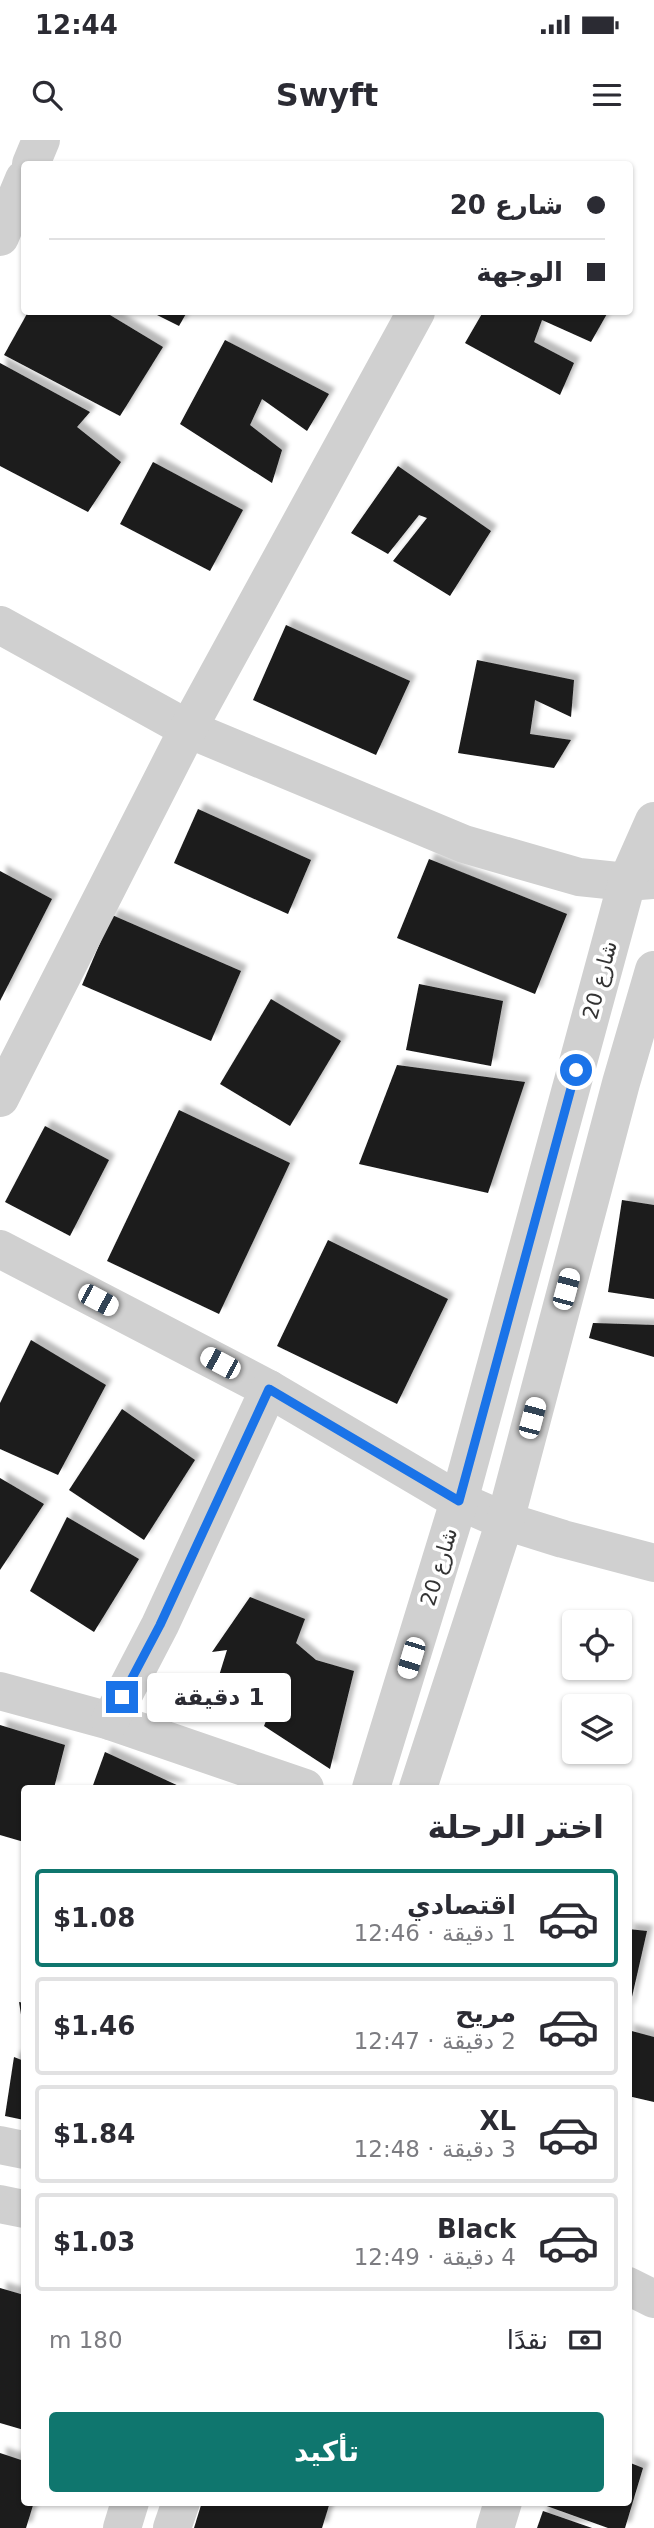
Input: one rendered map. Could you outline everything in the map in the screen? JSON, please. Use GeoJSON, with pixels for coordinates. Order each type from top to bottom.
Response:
{"type":"FeatureCollection","features":[{"type":"Feature","properties":{"kind":"street"},"geometry":{"type":"LineString","coordinates":[[32,161],[41,140]]}},
{"type":"Feature","properties":{"kind":"street"},"geometry":{"type":"LineString","coordinates":[[0,237],[21,186]]}},
{"type":"Feature","properties":{"kind":"street"},"geometry":{"type":"LineString","coordinates":[[0,1098],[188,729],[414,315]]}},
{"type":"Feature","properties":{"kind":"street"},"geometry":{"type":"LineString","coordinates":[[0,625],[188,729],[464,844],[579,877],[640,881]]}},
{"type":"Feature","properties":{"kind":"street","name":"شارع 20"},"geometry":{"type":"LineString","coordinates":[[372,1785],[459,1501],[640,881],[654,821]]}},
{"type":"Feature","properties":{"kind":"street"},"geometry":{"type":"LineString","coordinates":[[419,1785],[505,1521],[621,1083],[654,970]]}},
{"type":"Feature","properties":{"kind":"street"},"geometry":{"type":"LineString","coordinates":[[0,1249],[269,1389],[459,1501],[505,1521],[614,1554],[654,1563]]}},
{"type":"Feature","properties":{"kind":"street"},"geometry":{"type":"LineString","coordinates":[[110,1721],[160,1625],[269,1389]]}},
{"type":"Feature","properties":{"kind":"street"},"geometry":{"type":"LineString","coordinates":[[0,1691],[110,1721],[296,1785]]}},
{"type":"Feature","properties":{"kind":"street"},"geometry":{"type":"LineString","coordinates":[[0,2145],[21,2149]]}},
{"type":"Feature","properties":{"kind":"street"},"geometry":{"type":"LineString","coordinates":[[0,2204],[21,2208]]}},
{"type":"Feature","properties":{"kind":"street"},"geometry":{"type":"LineString","coordinates":[[632,2288],[654,2299]]}},
{"type":"Feature","properties":{"kind":"street"},"geometry":{"type":"LineString","coordinates":[[122,2528],[129,2506]]}},
{"type":"Feature","properties":{"kind":"street"},"geometry":{"type":"LineString","coordinates":[[172,2528],[180,2506]]}},
{"type":"Feature","properties":{"kind":"street"},"geometry":{"type":"LineString","coordinates":[[495,2528],[502,2506]]}},
{"type":"Feature","properties":{"kind":"building"},"geometry":{"type":"Polygon","coordinates":[[[26,315],[110,315],[163,347],[120,416],[4,355],[26,315]]]}},
{"type":"Feature","properties":{"kind":"building"},"geometry":{"type":"Polygon","coordinates":[[[157,315],[185,315],[179,326],[157,315]]]}},
{"type":"Feature","properties":{"kind":"building"},"geometry":{"type":"Polygon","coordinates":[[[481,315],[606,315],[591,342],[542,320],[534,342],[574,363],[560,395],[465,343],[481,315]]]}},
{"type":"Feature","properties":{"kind":"building"},"geometry":{"type":"Polygon","coordinates":[[[225,340],[329,394],[307,431],[262,399],[250,425],[282,450],[272,483],[180,424],[225,340]]]}},
{"type":"Feature","properties":{"kind":"building"},"geometry":{"type":"Polygon","coordinates":[[[0,363],[90,412],[77,427],[121,462],[88,512],[0,466],[0,363]]]}},
{"type":"Feature","properties":{"kind":"building"},"geometry":{"type":"Polygon","coordinates":[[[153,462],[243,510],[210,571],[120,524],[153,462]]]}},
{"type":"Feature","properties":{"kind":"building"},"geometry":{"type":"Polygon","coordinates":[[[398,466],[491,531],[450,596],[393,561],[427,518],[419,515],[388,554],[351,533],[398,466]]]}},
{"type":"Feature","properties":{"kind":"building"},"geometry":{"type":"Polygon","coordinates":[[[286,625],[410,681],[376,755],[253,700],[286,625]]]}},
{"type":"Feature","properties":{"kind":"building"},"geometry":{"type":"Polygon","coordinates":[[[477,660],[574,680],[571,717],[535,700],[530,734],[571,740],[554,768],[458,753],[477,660]]]}},
{"type":"Feature","properties":{"kind":"building"},"geometry":{"type":"Polygon","coordinates":[[[198,809],[311,860],[288,914],[174,863],[198,809]]]}},
{"type":"Feature","properties":{"kind":"building"},"geometry":{"type":"Polygon","coordinates":[[[429,859],[567,914],[535,994],[397,938],[429,859]]]}},
{"type":"Feature","properties":{"kind":"building"},"geometry":{"type":"Polygon","coordinates":[[[0,871],[52,899],[0,1001],[0,871]]]}},
{"type":"Feature","properties":{"kind":"building"},"geometry":{"type":"Polygon","coordinates":[[[112,915],[241,971],[211,1041],[82,985],[112,915]]]}},
{"type":"Feature","properties":{"kind":"building"},"geometry":{"type":"Polygon","coordinates":[[[419,984],[503,1001],[491,1066],[406,1050],[419,984]]]}},
{"type":"Feature","properties":{"kind":"building"},"geometry":{"type":"Polygon","coordinates":[[[271,999],[341,1041],[290,1126],[220,1084],[271,999]]]}},
{"type":"Feature","properties":{"kind":"building"},"geometry":{"type":"Polygon","coordinates":[[[397,1065],[525,1082],[488,1193],[359,1164],[397,1065]]]}},
{"type":"Feature","properties":{"kind":"building"},"geometry":{"type":"Polygon","coordinates":[[[179,1110],[290,1163],[219,1314],[107,1261],[179,1110]]]}},
{"type":"Feature","properties":{"kind":"building"},"geometry":{"type":"Polygon","coordinates":[[[45,1126],[109,1160],[70,1236],[5,1202],[45,1126]]]}},
{"type":"Feature","properties":{"kind":"building"},"geometry":{"type":"Polygon","coordinates":[[[622,1200],[654,1205],[654,1299],[608,1292],[622,1200]]]}},
{"type":"Feature","properties":{"kind":"building"},"geometry":{"type":"Polygon","coordinates":[[[328,1240],[448,1299],[397,1404],[277,1346],[328,1240]]]}},
{"type":"Feature","properties":{"kind":"building"},"geometry":{"type":"Polygon","coordinates":[[[593,1323],[654,1325],[654,1357],[589,1338],[593,1323]]]}},
{"type":"Feature","properties":{"kind":"building"},"geometry":{"type":"Polygon","coordinates":[[[31,1340],[106,1385],[58,1475],[0,1449],[0,1403],[31,1340]]]}},
{"type":"Feature","properties":{"kind":"building"},"geometry":{"type":"Polygon","coordinates":[[[122,1409],[195,1460],[144,1540],[69,1490],[122,1409]]]}},
{"type":"Feature","properties":{"kind":"building"},"geometry":{"type":"Polygon","coordinates":[[[0,1478],[44,1504],[0,1570],[0,1478]]]}},
{"type":"Feature","properties":{"kind":"building"},"geometry":{"type":"Polygon","coordinates":[[[67,1517],[139,1559],[94,1632],[30,1591],[67,1517]]]}},
{"type":"Feature","properties":{"kind":"building"},"geometry":{"type":"Polygon","coordinates":[[[250,1597],[305,1619],[296,1643],[316,1660],[354,1671],[330,1769],[264,1726],[271,1708],[218,1679],[227,1650],[212,1652],[250,1597]]]}},
{"type":"Feature","properties":{"kind":"building"},"geometry":{"type":"Polygon","coordinates":[[[0,1725],[65,1745],[55,1785],[21,1785],[21,1841],[0,1835],[0,1725]]]}},
{"type":"Feature","properties":{"kind":"building"},"geometry":{"type":"Polygon","coordinates":[[[105,1752],[177,1785],[93,1785],[105,1752]]]}},
{"type":"Feature","properties":{"kind":"building"},"geometry":{"type":"Polygon","coordinates":[[[632,1929],[647,1931],[632,1997],[632,1929]]]}},
{"type":"Feature","properties":{"kind":"building"},"geometry":{"type":"Polygon","coordinates":[[[632,2031],[654,2037],[654,2102],[632,2097],[632,2031]]]}},
{"type":"Feature","properties":{"kind":"building"},"geometry":{"type":"Polygon","coordinates":[[[14,2057],[21,2060],[21,2119],[5,2116],[14,2057]]]}},
{"type":"Feature","properties":{"kind":"building"},"geometry":{"type":"Polygon","coordinates":[[[0,2288],[21,2294],[21,2429],[0,2423],[0,2288]]]}},
{"type":"Feature","properties":{"kind":"building"},"geometry":{"type":"Polygon","coordinates":[[[0,2453],[21,2460],[21,2506],[33,2506],[26,2528],[0,2528],[0,2453]]]}},
{"type":"Feature","properties":{"kind":"building"},"geometry":{"type":"Polygon","coordinates":[[[632,2464],[643,2468],[632,2505],[632,2464]]]}},
{"type":"Feature","properties":{"kind":"building"},"geometry":{"type":"Polygon","coordinates":[[[201,2506],[329,2506],[322,2528],[194,2528],[201,2506]]]}},
{"type":"Feature","properties":{"kind":"building"},"geometry":{"type":"Polygon","coordinates":[[[547,2506],[632,2506],[625,2528],[608,2528],[547,2506]]]}},
{"type":"Feature","properties":{"kind":"building"},"geometry":{"type":"Polygon","coordinates":[[[543,2511],[592,2528],[537,2528],[543,2511]]]}},
{"type":"Feature","properties":{"kind":"route"},"geometry":{"type":"LineString","coordinates":[[122,1697],[160,1625],[269,1389],[459,1501],[576,1070]]}}]}
